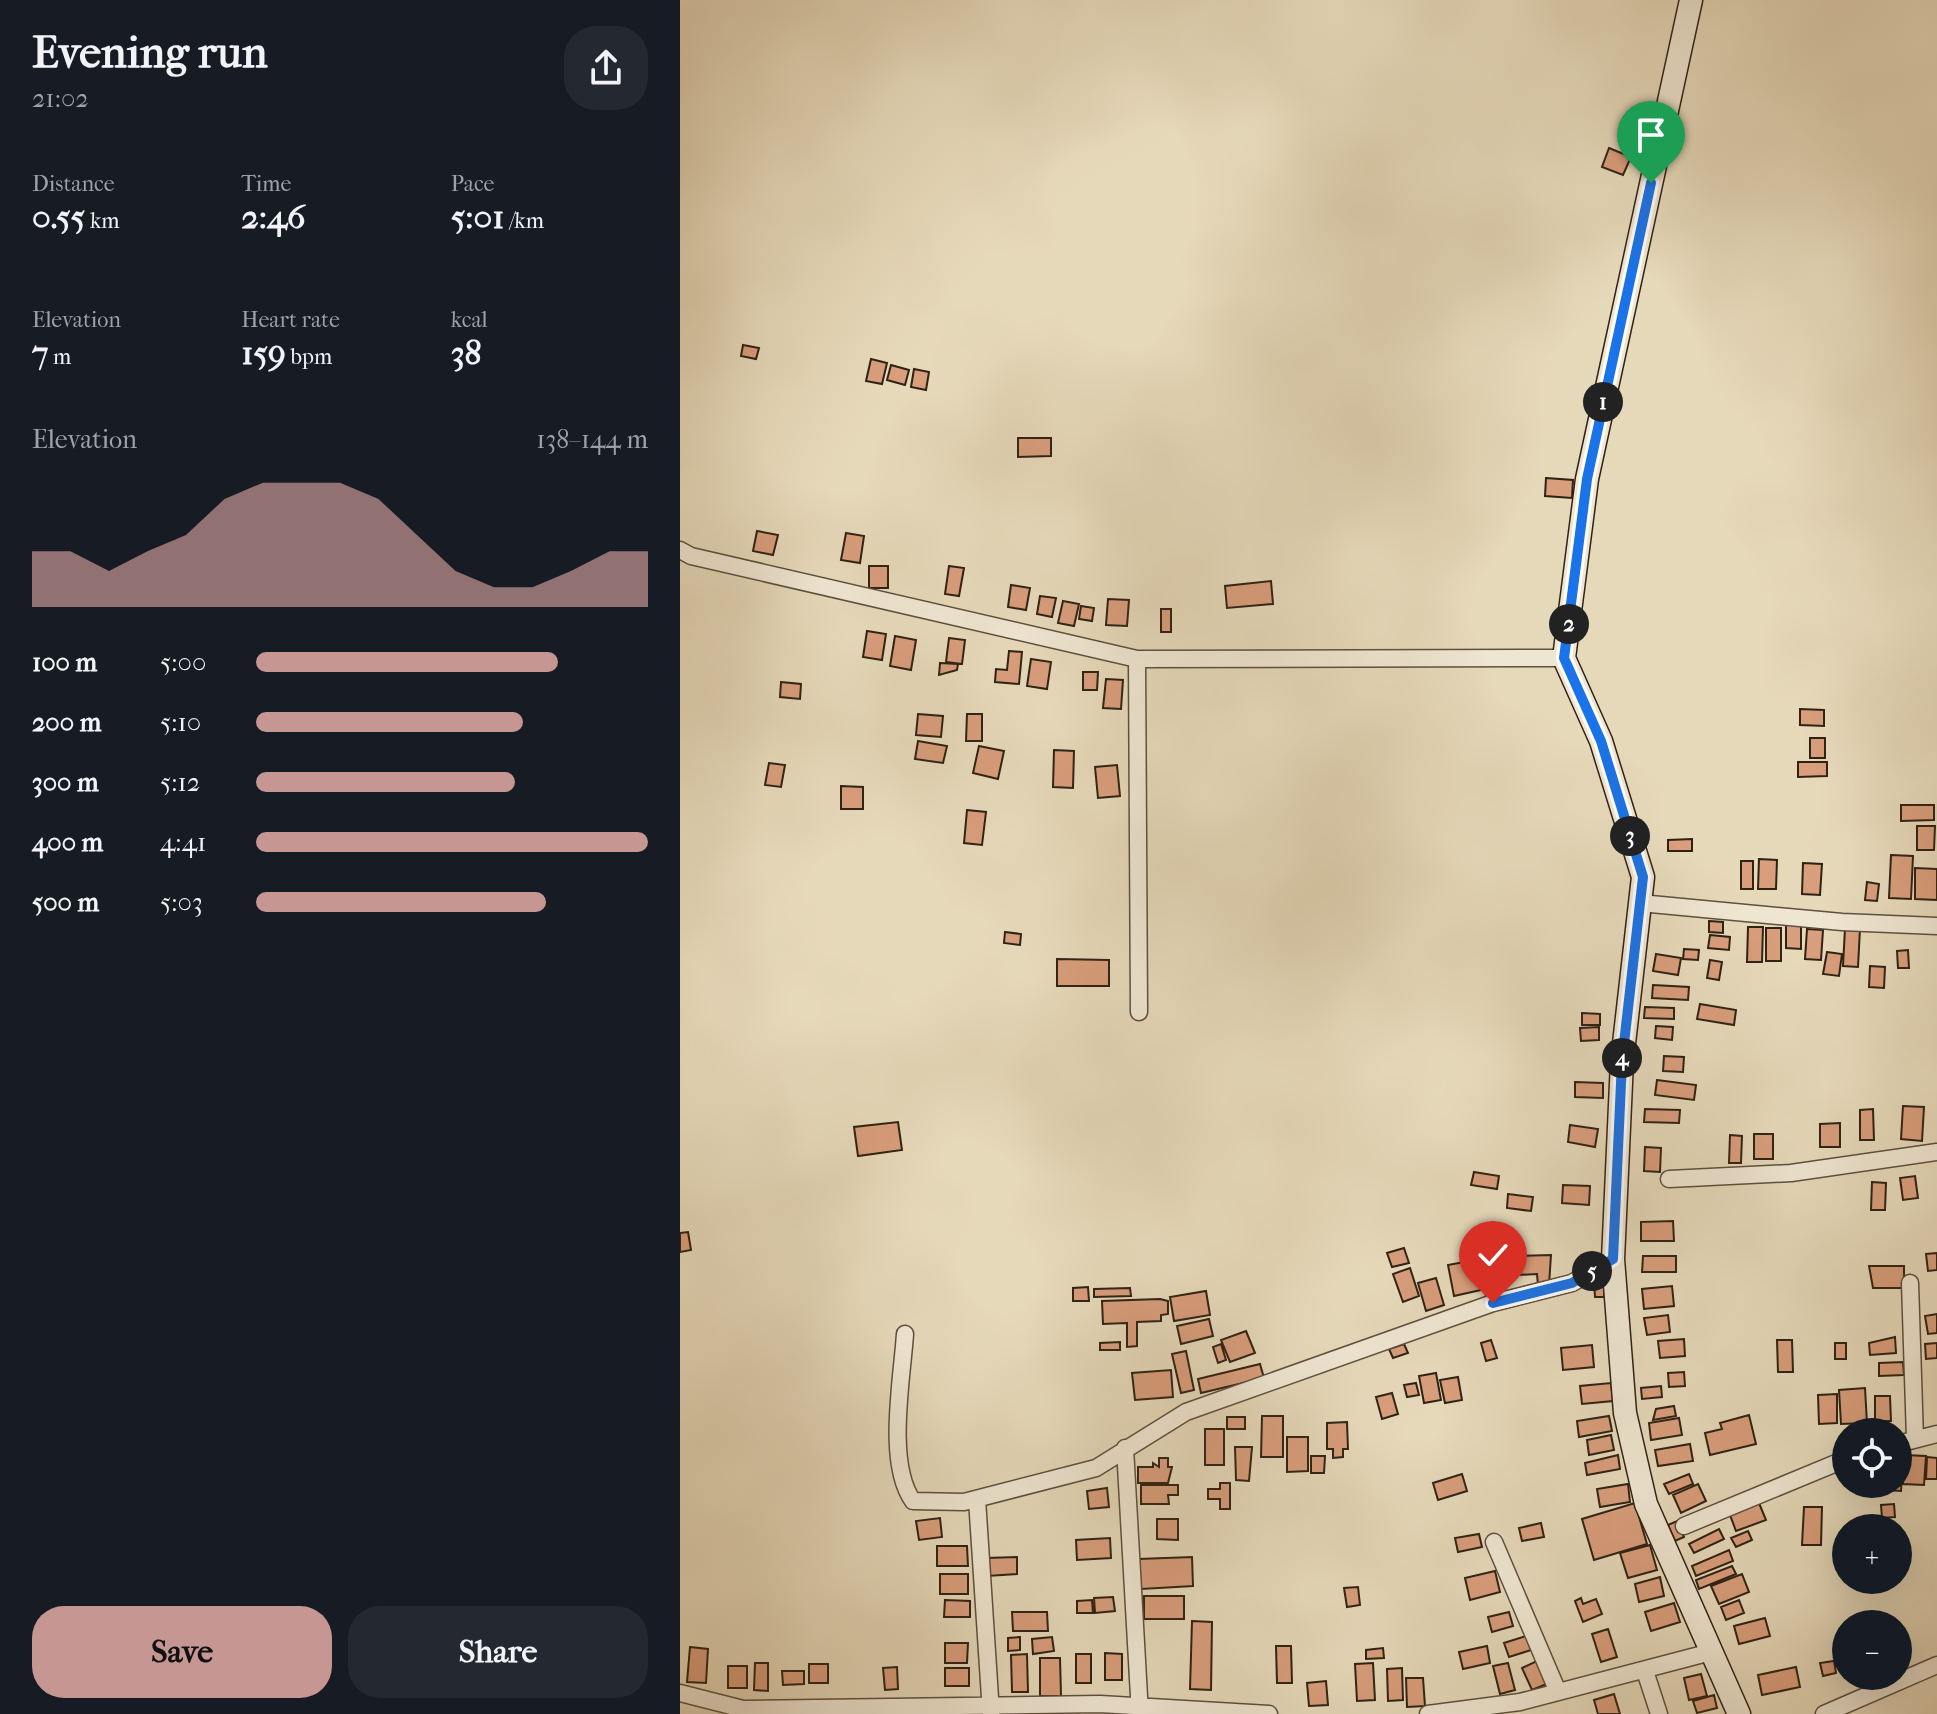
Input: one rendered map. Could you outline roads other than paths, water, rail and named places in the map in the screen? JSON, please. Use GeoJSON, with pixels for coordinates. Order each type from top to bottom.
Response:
{"type":"FeatureCollection","features":[{"type":"Feature","properties":{"kind":"street"},"geometry":{"type":"LineString","coordinates":[[1691,0],[1587,479],[1564,658],[1601,741],[1643,877],[1622,1061],[1613,1259],[1625,1413],[1646,1504],[1739,1714]]}},
{"type":"Feature","properties":{"kind":"street"},"geometry":{"type":"LineString","coordinates":[[680,550],[691,556],[1137,659],[1564,658]]}},
{"type":"Feature","properties":{"kind":"street"},"geometry":{"type":"LineString","coordinates":[[1137,659],[1139,1012]]}},
{"type":"Feature","properties":{"kind":"street"},"geometry":{"type":"LineString","coordinates":[[1640,903],[1812,920],[1937,926]]}},
{"type":"Feature","properties":{"kind":"street"},"geometry":{"type":"LineString","coordinates":[[1669,1179],[1791,1173],[1937,1152]]}},
{"type":"Feature","properties":{"kind":"street"},"geometry":{"type":"LineString","coordinates":[[905,1334],[898,1431],[903,1487],[913,1501],[977,1499],[1096,1468],[1186,1412],[1479,1308],[1572,1283],[1613,1259]]}},
{"type":"Feature","properties":{"kind":"street"},"geometry":{"type":"LineString","coordinates":[[1907,1418],[1910,1283]]}},
{"type":"Feature","properties":{"kind":"street"},"geometry":{"type":"LineString","coordinates":[[1912,1440],[1937,1434]]}},
{"type":"Feature","properties":{"kind":"street"},"geometry":{"type":"LineString","coordinates":[[1125,1448],[1140,1710]]}},
{"type":"Feature","properties":{"kind":"street"},"geometry":{"type":"LineString","coordinates":[[1684,1526],[1832,1465]]}},
{"type":"Feature","properties":{"kind":"street"},"geometry":{"type":"LineString","coordinates":[[977,1499],[991,1710]]}},
{"type":"Feature","properties":{"kind":"street"},"geometry":{"type":"LineString","coordinates":[[1494,1542],[1558,1692]]}},
{"type":"Feature","properties":{"kind":"street"},"geometry":{"type":"LineString","coordinates":[[1428,1714],[1520,1702],[1711,1652]]}},
{"type":"Feature","properties":{"kind":"street"},"geometry":{"type":"LineString","coordinates":[[1824,1714],[1937,1665]]}},
{"type":"Feature","properties":{"kind":"street"},"geometry":{"type":"LineString","coordinates":[[1645,1671],[1659,1714]]}},
{"type":"Feature","properties":{"kind":"street"},"geometry":{"type":"LineString","coordinates":[[680,1693],[743,1709],[1140,1710],[1269,1714]]}}]}
